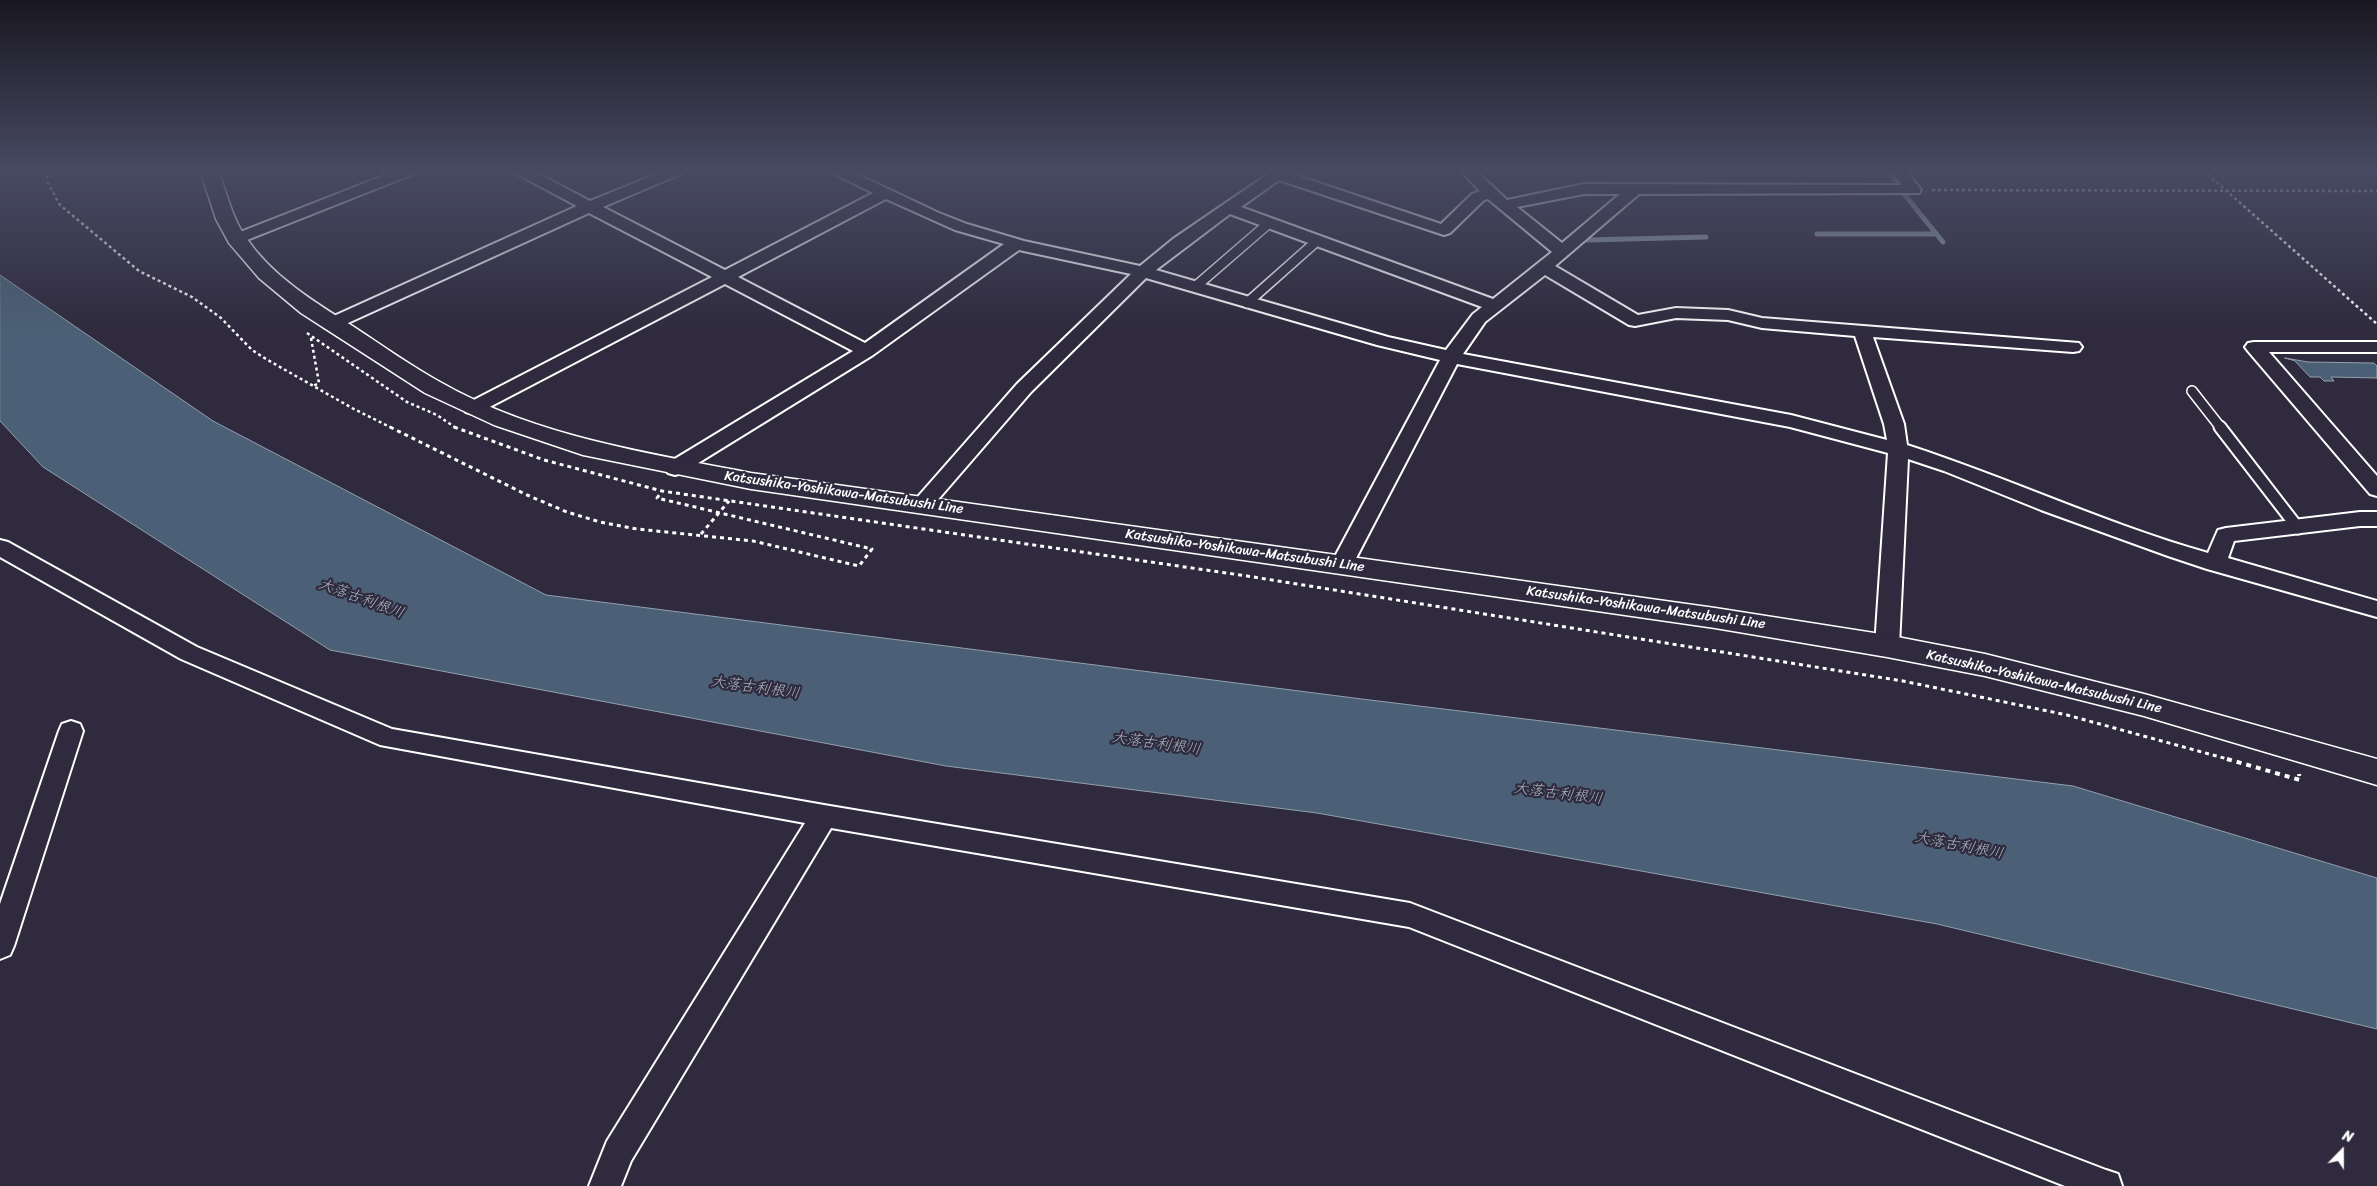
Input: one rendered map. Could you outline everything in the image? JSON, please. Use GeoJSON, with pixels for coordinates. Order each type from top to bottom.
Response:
{"type":"FeatureCollection","features":[{"type":"Feature","properties":{"kind":"main road","name":"Katsushika-Yoshikawa-Matsubushi Line"},"geometry":{"type":"LineString","coordinates":[[229,225],[236,239],[251,259],[266,274],[309,308],[321,330],[473,408],[592,450],[675,468],[1742,622],[1887,646],[1985,665],[2135,703],[2288,744],[2377,772]]}},
{"type":"Feature","properties":{"kind":"street"},"geometry":{"type":"LineString","coordinates":[[236,239],[271,225]]}},
{"type":"Feature","properties":{"kind":"street"},"geometry":{"type":"LineString","coordinates":[[321,330],[550,225]]}},
{"type":"Feature","properties":{"kind":"street"},"geometry":{"type":"LineString","coordinates":[[628,225],[866,351]]}},
{"type":"Feature","properties":{"kind":"street"},"geometry":{"type":"LineString","coordinates":[[473,408],[823,225]]}},
{"type":"Feature","properties":{"kind":"street"},"geometry":{"type":"LineString","coordinates":[[961,225],[1016,244],[1143,272],[1383,341],[1451,357],[1791,421],[1898,449],[1951,466],[2048,505],[2215,564],[2377,609]]}},
{"type":"Feature","properties":{"kind":"street"},"geometry":{"type":"LineString","coordinates":[[922,505],[1024,388],[1143,272],[1204,225]]}},
{"type":"Feature","properties":{"kind":"street"},"geometry":{"type":"LineString","coordinates":[[1276,225],[1494,305]]}},
{"type":"Feature","properties":{"kind":"street"},"geometry":{"type":"LineString","coordinates":[[1431,225],[1444,230],[1449,225]]}},
{"type":"Feature","properties":{"kind":"street"},"geometry":{"type":"LineString","coordinates":[[1529,225],[1561,251]]}},
{"type":"Feature","properties":{"kind":"street"},"geometry":{"type":"LineString","coordinates":[[1342,564],[1451,357],[1479,318],[1544,267],[1592,225]]}},
{"type":"Feature","properties":{"kind":"street"},"geometry":{"type":"LineString","coordinates":[[675,468],[866,351],[1016,244]]}},
{"type":"Feature","properties":{"kind":"street"},"geometry":{"type":"LineString","coordinates":[[1544,267],[1635,320],[1676,313],[1728,315],[1762,323],[2073,347]]}},
{"type":"Feature","properties":{"kind":"street"},"geometry":{"type":"LineString","coordinates":[[1862,331],[1894,424],[1898,449],[1887,646]]}},
{"type":"Feature","properties":{"kind":"street"},"geometry":{"type":"LineString","coordinates":[[2377,347],[2254,347],[2377,489]]}},
{"type":"Feature","properties":{"kind":"street"},"geometry":{"type":"LineString","coordinates":[[2215,564],[2226,535],[2298,528],[2360,519],[2377,519]]}},
{"type":"Feature","properties":{"kind":"street"},"geometry":{"type":"LineString","coordinates":[[0,547],[189,653],[389,738],[824,816],[1410,915],[2106,1186]]}},
{"type":"Feature","properties":{"kind":"street"},"geometry":{"type":"LineString","coordinates":[[0,946],[71,731]]}},
{"type":"Feature","properties":{"kind":"street"},"geometry":{"type":"LineString","coordinates":[[605,1186],[618,1152],[824,816]]}},
{"type":"Feature","properties":{"kind":"lane"},"geometry":{"type":"LineString","coordinates":[[1195,287],[1266,225]]}},
{"type":"Feature","properties":{"kind":"lane"},"geometry":{"type":"LineString","coordinates":[[1247,303],[1318,240]]}},
{"type":"Feature","properties":{"kind":"lane"},"geometry":{"type":"LineString","coordinates":[[2192,391],[2298,528]]}},
{"type":"Feature","properties":{"kind":"path"},"geometry":{"type":"LineString","coordinates":[[2265,225],[2377,324]]}},
{"type":"Feature","properties":{"kind":"path"},"geometry":{"type":"LineString","coordinates":[[313,386],[319,382],[321,330]]}},
{"type":"Feature","properties":{"kind":"path"},"geometry":{"type":"LineString","coordinates":[[701,534],[729,501]]}},
{"type":"Feature","properties":{"kind":"water","name":"大落古利根川"},"geometry":{"type":"Polygon","coordinates":[[[0,275],[213,421],[546,595],[1362,699],[2073,786],[2377,878],[2377,1029],[1937,924],[1317,813],[946,766],[330,650],[43,467],[0,421],[0,275]]]}},
{"type":"Feature","properties":{"kind":"water"},"geometry":{"type":"Polygon","coordinates":[[[2285,358],[2308,362],[2374,363],[2377,366],[2377,378],[2331,377],[2334,381],[2324,381],[2320,377],[2310,377],[2295,361],[2285,358]]]}},
{"type":"Feature","properties":{"kind":"waterway"},"geometry":{"type":"LineString","coordinates":[[1929,225],[1943,242]]}},
{"type":"Feature","properties":{"kind":"waterway"},"geometry":{"type":"LineString","coordinates":[[1817,234],[1936,234]]}},
{"type":"Feature","properties":{"kind":"waterway"},"geometry":{"type":"LineString","coordinates":[[1587,240],[1706,237]]}}]}
